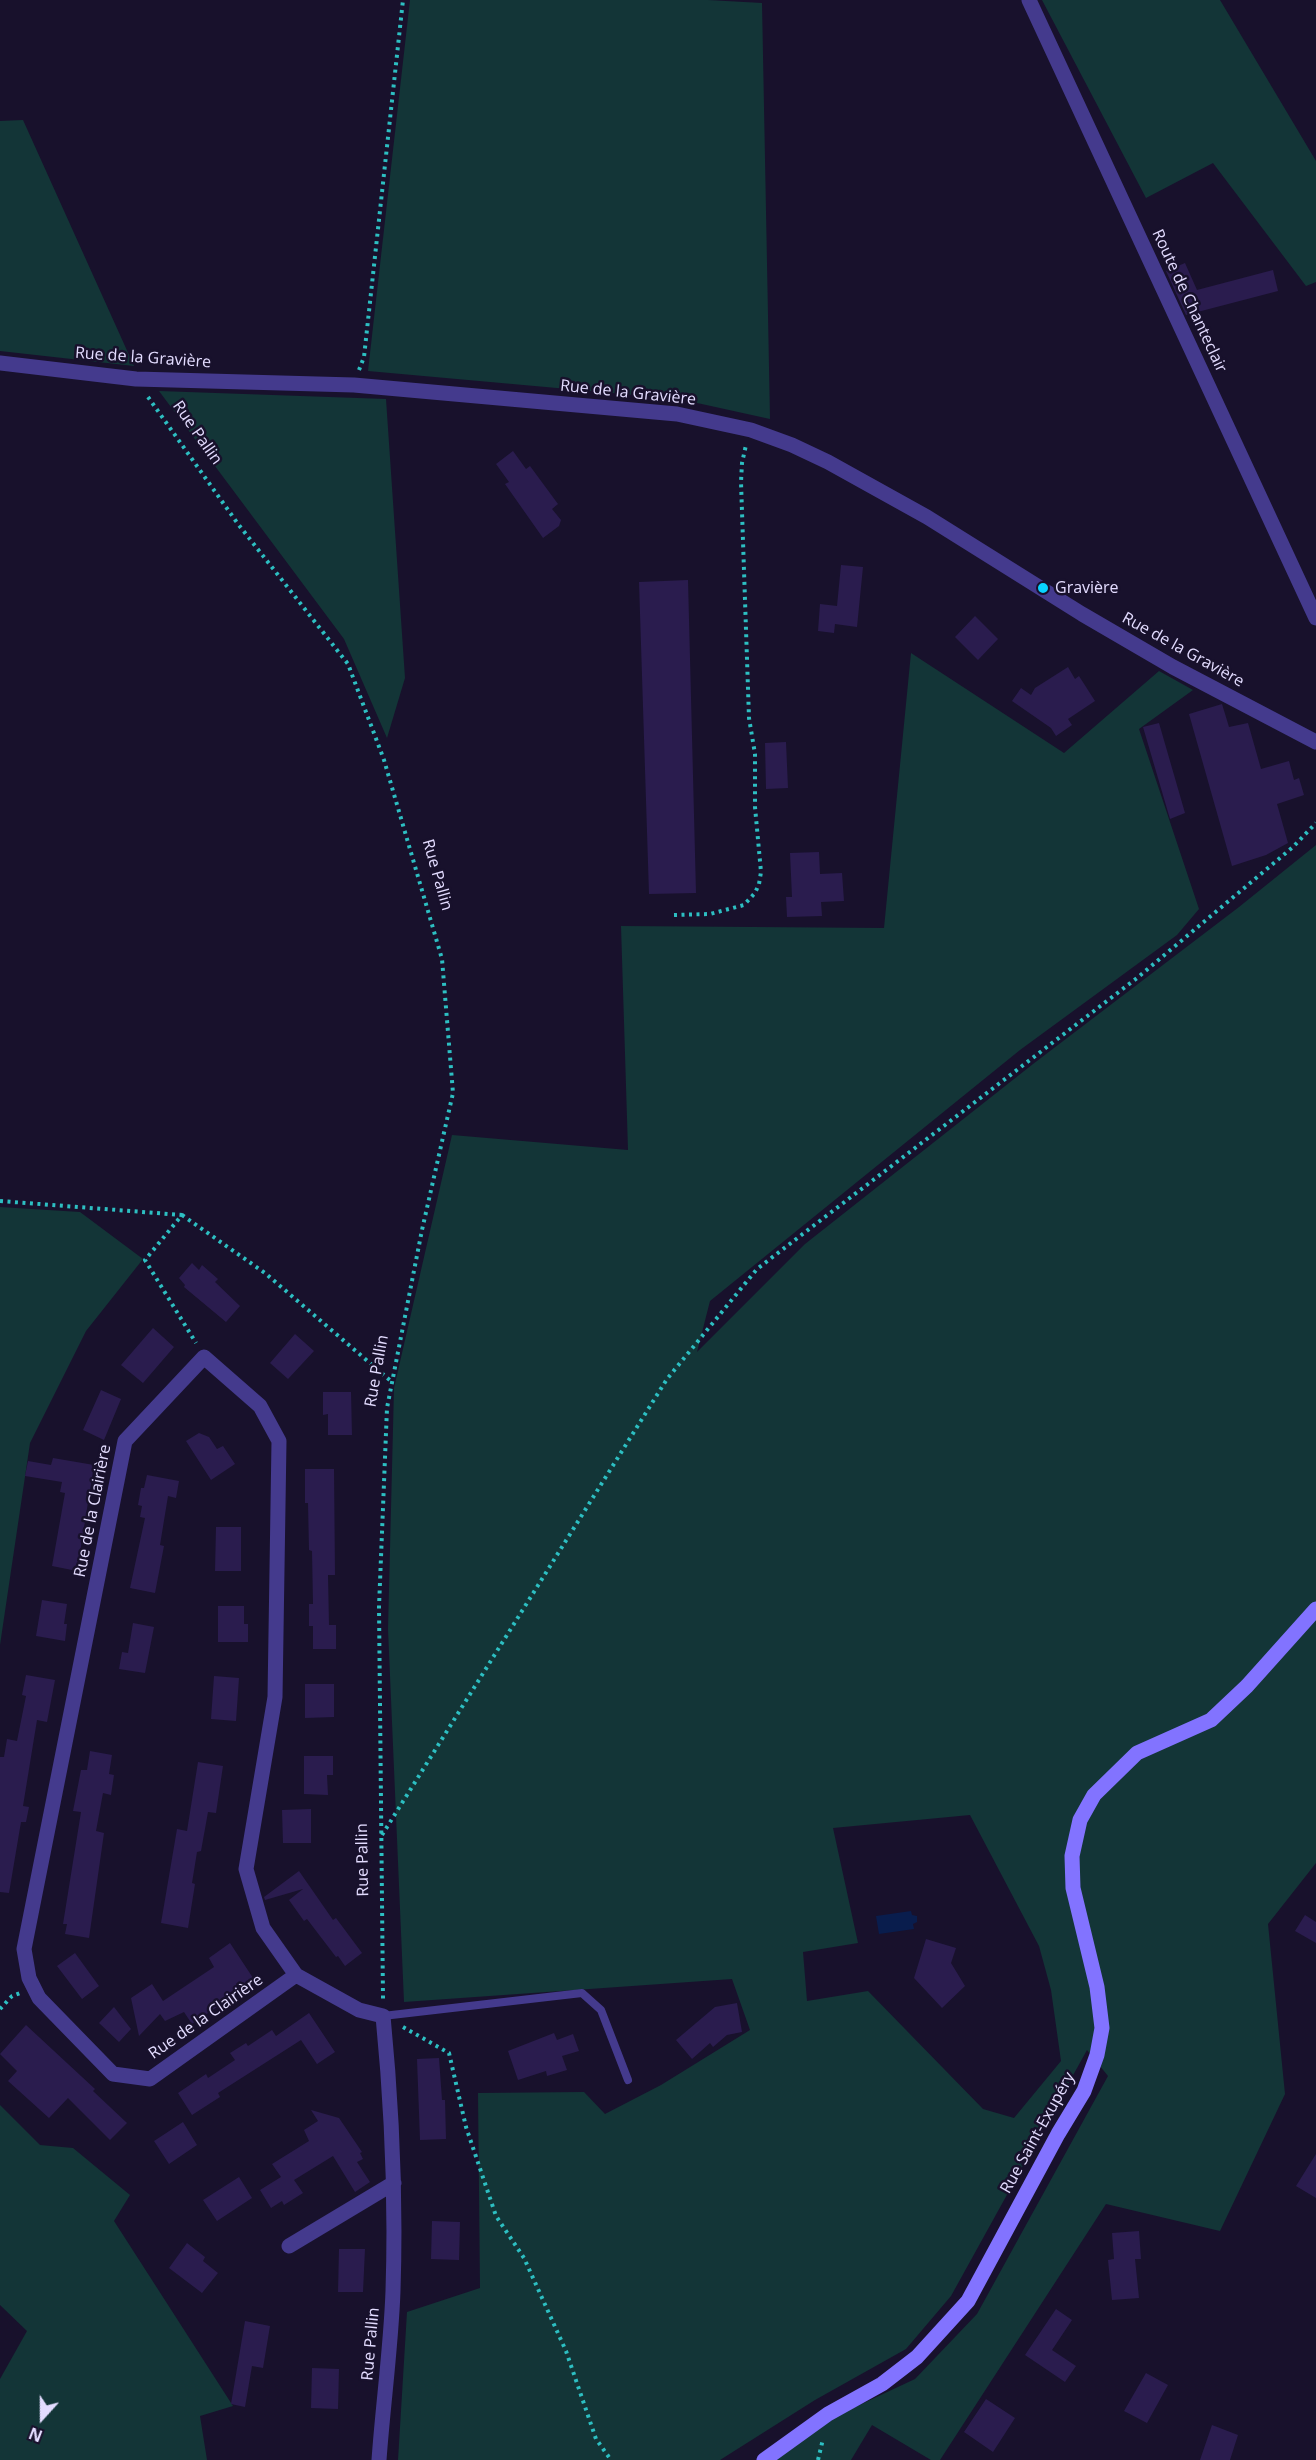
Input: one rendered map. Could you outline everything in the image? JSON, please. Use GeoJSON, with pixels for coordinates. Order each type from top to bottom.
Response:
{"type":"FeatureCollection","features":[{"type":"Feature","properties":{"kind":"street","name":"Route de Chanteclair"},"geometry":{"type":"LineString","coordinates":[[1029,0],[1316,618]]}},
{"type":"Feature","properties":{"kind":"street","name":"Rue de la Gravière"},"geometry":{"type":"LineString","coordinates":[[0,363],[136,379],[354,385],[677,414],[751,430],[792,445],[908,506],[1082,614],[1173,667],[1316,742]]}},
{"type":"Feature","properties":{"kind":"street","name":"Rue de la Clairière"},"geometry":{"type":"LineString","coordinates":[[204,1357],[125,1441],[24,1949],[29,1978],[39,1998],[113,2074],[150,2079],[296,1975]]}},
{"type":"Feature","properties":{"kind":"street"},"geometry":{"type":"LineString","coordinates":[[204,1357],[260,1406],[279,1441],[275,1697],[246,1869],[263,1928],[296,1975],[359,2010],[383,2016]]}},
{"type":"Feature","properties":{"kind":"street","name":"Rue Saint-Exupéry"},"geometry":{"type":"LineString","coordinates":[[764,2460],[828,2415],[882,2384],[917,2357],[938,2336],[968,2301],[1058,2134],[1084,2091],[1097,2055],[1102,2028],[1097,1987],[1073,1888],[1072,1856],[1080,1820],[1094,1795],[1137,1754],[1211,1720],[1247,1686],[1316,1610]]}},
{"type":"Feature","properties":{"kind":"street","name":"Rue Pallin"},"geometry":{"type":"LineString","coordinates":[[379,2460],[393,2293],[394,2183],[391,2100],[383,2016]]}},
{"type":"Feature","properties":{"kind":"street"},"geometry":{"type":"LineString","coordinates":[[289,2246],[394,2183]]}},
{"type":"Feature","properties":{"kind":"lane"},"geometry":{"type":"LineString","coordinates":[[383,2016],[582,1993],[601,2010],[628,2080]]}},
{"type":"Feature","properties":{"kind":"path"},"geometry":{"type":"LineString","coordinates":[[354,385],[364,357],[403,0]]}},
{"type":"Feature","properties":{"kind":"path","name":"Rue Pallin"},"geometry":{"type":"LineString","coordinates":[[136,379],[238,524],[348,664],[384,760],[442,959],[453,1093],[422,1230],[387,1408],[379,1607],[383,2016]]}},
{"type":"Feature","properties":{"kind":"path"},"geometry":{"type":"LineString","coordinates":[[674,915],[710,914],[744,905],[755,893],[761,872],[755,807],[755,754],[749,718],[741,482],[743,453],[751,430]]}},
{"type":"Feature","properties":{"kind":"path"},"geometry":{"type":"LineString","coordinates":[[381,1835],[668,1379],[758,1269],[1137,978],[1293,847],[1316,823]]}},
{"type":"Feature","properties":{"kind":"path"},"geometry":{"type":"LineString","coordinates":[[0,1201],[182,1215],[265,1273],[392,1382]]}},
{"type":"Feature","properties":{"kind":"path"},"geometry":{"type":"LineString","coordinates":[[182,1215],[145,1260],[204,1357]]}},
{"type":"Feature","properties":{"kind":"path"},"geometry":{"type":"LineString","coordinates":[[0,2009],[11,1997]]}},
{"type":"Feature","properties":{"kind":"path"},"geometry":{"type":"LineString","coordinates":[[383,2016],[449,2053],[466,2127],[496,2216],[524,2258],[566,2351],[596,2439],[611,2460]]}},
{"type":"Feature","properties":{"kind":"green space"},"geometry":{"type":"Polygon","coordinates":[[[410,0],[708,0],[762,3],[770,419],[679,399],[368,371],[410,0]]]}},
{"type":"Feature","properties":{"kind":"green space"},"geometry":{"type":"Polygon","coordinates":[[[1042,0],[1220,0],[1316,161],[1316,282],[1306,286],[1213,163],[1146,198],[1042,0]]]}},
{"type":"Feature","properties":{"kind":"green space"},"geometry":{"type":"Polygon","coordinates":[[[23,120],[134,366],[0,351],[0,121],[23,120]]]}},
{"type":"Feature","properties":{"kind":"green space"},"geometry":{"type":"Polygon","coordinates":[[[159,391],[386,399],[405,678],[387,738],[344,639],[159,391]]]}},
{"type":"Feature","properties":{"kind":"green space"},"geometry":{"type":"Polygon","coordinates":[[[911,653],[1064,753],[1159,671],[1193,690],[1139,729],[1199,909],[1177,935],[1020,1050],[710,1301],[697,1352],[805,1244],[1316,845],[1316,1863],[1268,1924],[1285,2094],[1220,2231],[1106,2204],[940,2460],[931,2460],[872,2425],[851,2460],[768,2460],[821,2423],[915,2379],[977,2314],[1108,2076],[1087,2050],[951,2296],[906,2349],[815,2400],[720,2460],[398,2460],[407,2312],[480,2288],[478,2093],[584,2092],[605,2114],[661,2085],[750,2030],[732,1979],[404,2002],[388,1629],[394,1388],[452,1135],[628,1150],[621,926],[884,928],[911,653]],[[970,1815],[833,1828],[858,1943],[803,1952],[807,2001],[868,1991],[983,2109],[1014,2118],[1061,2061],[1051,1990],[1039,1946],[970,1815]]]}},
{"type":"Feature","properties":{"kind":"green space"},"geometry":{"type":"Polygon","coordinates":[[[0,1207],[80,1212],[143,1259],[86,1331],[30,1443],[0,1645],[0,1207]]]}},
{"type":"Feature","properties":{"kind":"green space"},"geometry":{"type":"Polygon","coordinates":[[[0,2105],[40,2145],[73,2148],[130,2195],[114,2221],[233,2406],[200,2416],[207,2460],[0,2460],[0,2379],[27,2331],[0,2305],[0,2105]]]}},
{"type":"Feature","properties":{"kind":"water"},"geometry":{"type":"Polygon","coordinates":[[[911,1911],[912,1915],[917,1916],[917,1922],[913,1924],[914,1929],[879,1934],[876,1916],[911,1911]]]}},
{"type":"Feature","properties":{"kind":"building"},"geometry":{"type":"Polygon","coordinates":[[[1185,263],[1197,290],[1273,270],[1278,291],[1186,315],[1166,271],[1185,263]]]}},
{"type":"Feature","properties":{"kind":"building"},"geometry":{"type":"Polygon","coordinates":[[[513,451],[526,469],[530,466],[558,504],[552,509],[561,520],[559,526],[543,538],[505,484],[509,482],[496,464],[513,451]]]}},
{"type":"Feature","properties":{"kind":"building"},"geometry":{"type":"Polygon","coordinates":[[[841,565],[863,567],[857,627],[835,624],[834,633],[818,631],[820,604],[837,606],[841,565]]]}},
{"type":"Feature","properties":{"kind":"building"},"geometry":{"type":"Polygon","coordinates":[[[688,580],[696,893],[649,894],[639,582],[688,580]]]}},
{"type":"Feature","properties":{"kind":"building"},"geometry":{"type":"Polygon","coordinates":[[[975,616],[998,639],[978,660],[955,637],[975,616]]]}},
{"type":"Feature","properties":{"kind":"building"},"geometry":{"type":"Polygon","coordinates":[[[1068,667],[1075,679],[1079,676],[1095,701],[1068,719],[1072,725],[1056,736],[1051,728],[1012,701],[1021,688],[1031,695],[1035,688],[1068,667]]]}},
{"type":"Feature","properties":{"kind":"building"},"geometry":{"type":"Polygon","coordinates":[[[1222,704],[1229,727],[1248,723],[1261,769],[1289,761],[1294,780],[1299,778],[1304,795],[1277,804],[1288,843],[1266,855],[1232,866],[1189,714],[1222,704]]]}},
{"type":"Feature","properties":{"kind":"building"},"geometry":{"type":"Polygon","coordinates":[[[1159,723],[1185,813],[1170,819],[1143,727],[1159,723]]]}},
{"type":"Feature","properties":{"kind":"building"},"geometry":{"type":"Polygon","coordinates":[[[786,742],[788,788],[766,789],[765,743],[786,742]]]}},
{"type":"Feature","properties":{"kind":"building"},"geometry":{"type":"Polygon","coordinates":[[[819,852],[820,874],[842,873],[844,901],[821,902],[822,916],[787,917],[786,897],[792,897],[790,853],[819,852]]]}},
{"type":"Feature","properties":{"kind":"building"},"geometry":{"type":"Polygon","coordinates":[[[192,1263],[199,1270],[202,1265],[218,1279],[215,1282],[240,1306],[226,1322],[184,1287],[185,1285],[179,1278],[192,1263]]]}},
{"type":"Feature","properties":{"kind":"building"},"geometry":{"type":"Polygon","coordinates":[[[153,1328],[174,1347],[143,1383],[121,1365],[153,1328]]]}},
{"type":"Feature","properties":{"kind":"building"},"geometry":{"type":"Polygon","coordinates":[[[295,1334],[314,1351],[288,1379],[270,1363],[295,1334]]]}},
{"type":"Feature","properties":{"kind":"building"},"geometry":{"type":"Polygon","coordinates":[[[101,1390],[121,1399],[104,1440],[83,1430],[101,1390]]]}},
{"type":"Feature","properties":{"kind":"building"},"geometry":{"type":"Polygon","coordinates":[[[323,1392],[351,1392],[352,1435],[328,1435],[328,1414],[323,1415],[323,1392]]]}},
{"type":"Feature","properties":{"kind":"building"},"geometry":{"type":"Polygon","coordinates":[[[199,1433],[209,1437],[217,1449],[223,1446],[235,1464],[211,1480],[186,1441],[199,1433]]]}},
{"type":"Feature","properties":{"kind":"building"},"geometry":{"type":"Polygon","coordinates":[[[53,1458],[94,1465],[77,1571],[52,1566],[65,1493],[60,1492],[62,1482],[25,1476],[28,1461],[51,1465],[53,1458]]]}},
{"type":"Feature","properties":{"kind":"building"},"geometry":{"type":"Polygon","coordinates":[[[305,1469],[334,1469],[335,1575],[328,1575],[329,1625],[336,1625],[336,1649],[313,1649],[313,1626],[309,1626],[309,1604],[313,1604],[312,1551],[309,1550],[305,1469]]]}},
{"type":"Feature","properties":{"kind":"building"},"geometry":{"type":"Polygon","coordinates":[[[147,1475],[179,1481],[176,1498],[168,1496],[160,1545],[164,1546],[155,1593],[130,1588],[145,1518],[140,1517],[142,1506],[138,1505],[141,1488],[144,1488],[147,1475]]]}},
{"type":"Feature","properties":{"kind":"building"},"geometry":{"type":"Polygon","coordinates":[[[216,1527],[241,1527],[241,1571],[215,1571],[216,1527]]]}},
{"type":"Feature","properties":{"kind":"building"},"geometry":{"type":"Polygon","coordinates":[[[42,1600],[67,1604],[64,1624],[67,1624],[65,1641],[36,1636],[42,1600]]]}},
{"type":"Feature","properties":{"kind":"building"},"geometry":{"type":"Polygon","coordinates":[[[218,1606],[244,1606],[244,1624],[248,1624],[248,1642],[218,1642],[218,1606]]]}},
{"type":"Feature","properties":{"kind":"building"},"geometry":{"type":"Polygon","coordinates":[[[133,1623],[154,1627],[145,1673],[119,1669],[122,1652],[128,1653],[133,1623]]]}},
{"type":"Feature","properties":{"kind":"building"},"geometry":{"type":"Polygon","coordinates":[[[26,1675],[55,1680],[47,1722],[37,1720],[23,1806],[29,1807],[26,1822],[21,1822],[9,1893],[0,1892],[0,1757],[4,1757],[7,1739],[17,1741],[26,1696],[22,1695],[26,1675]]]}},
{"type":"Feature","properties":{"kind":"building"},"geometry":{"type":"Polygon","coordinates":[[[214,1676],[239,1678],[236,1721],[211,1719],[214,1676]]]}},
{"type":"Feature","properties":{"kind":"building"},"geometry":{"type":"Polygon","coordinates":[[[305,1684],[334,1684],[334,1717],[305,1718],[305,1684]]]}},
{"type":"Feature","properties":{"kind":"building"},"geometry":{"type":"Polygon","coordinates":[[[90,1751],[112,1755],[109,1774],[114,1775],[111,1795],[103,1793],[96,1831],[104,1833],[89,1938],[65,1934],[67,1924],[63,1924],[81,1812],[73,1811],[81,1770],[87,1770],[90,1751]]]}},
{"type":"Feature","properties":{"kind":"building"},"geometry":{"type":"Polygon","coordinates":[[[304,1756],[333,1756],[333,1775],[327,1775],[328,1795],[304,1794],[304,1756]]]}},
{"type":"Feature","properties":{"kind":"building"},"geometry":{"type":"Polygon","coordinates":[[[198,1762],[223,1766],[216,1813],[208,1812],[201,1851],[197,1852],[188,1928],[161,1923],[177,1829],[187,1831],[198,1762]]]}},
{"type":"Feature","properties":{"kind":"building"},"geometry":{"type":"Polygon","coordinates":[[[311,1809],[311,1843],[283,1843],[282,1810],[311,1809]]]}},
{"type":"Feature","properties":{"kind":"building"},"geometry":{"type":"Polygon","coordinates":[[[299,1871],[333,1920],[336,1918],[362,1953],[345,1966],[307,1919],[304,1921],[289,1900],[303,1889],[265,1900],[264,1897],[299,1871]]]}},
{"type":"Feature","properties":{"kind":"building"},"geometry":{"type":"Polygon","coordinates":[[[1305,1915],[1316,1922],[1316,1943],[1295,1931],[1305,1915]]]}},
{"type":"Feature","properties":{"kind":"building"},"geometry":{"type":"Polygon","coordinates":[[[926,1939],[956,1948],[951,1963],[965,1986],[942,2008],[914,1978],[926,1939]]]}},
{"type":"Feature","properties":{"kind":"building"},"geometry":{"type":"Polygon","coordinates":[[[230,1943],[255,1981],[192,2024],[184,2012],[165,2021],[160,2014],[139,2036],[131,1998],[152,1984],[163,2001],[214,1967],[209,1958],[230,1943]]]}},
{"type":"Feature","properties":{"kind":"building"},"geometry":{"type":"Polygon","coordinates":[[[75,1953],[99,1986],[82,1999],[57,1966],[75,1953]]]}},
{"type":"Feature","properties":{"kind":"building"},"geometry":{"type":"Polygon","coordinates":[[[737,2003],[742,2032],[727,2035],[713,2047],[710,2043],[692,2059],[676,2040],[715,2007],[737,2003]]]}},
{"type":"Feature","properties":{"kind":"building"},"geometry":{"type":"Polygon","coordinates":[[[114,2007],[131,2029],[119,2042],[99,2023],[114,2007]]]}},
{"type":"Feature","properties":{"kind":"building"},"geometry":{"type":"Polygon","coordinates":[[[309,2013],[335,2052],[317,2064],[301,2040],[218,2093],[220,2097],[192,2115],[178,2093],[206,2074],[208,2078],[235,2060],[230,2053],[246,2043],[248,2046],[272,2030],[276,2036],[309,2013]]]}},
{"type":"Feature","properties":{"kind":"building"},"geometry":{"type":"Polygon","coordinates":[[[26,2025],[95,2089],[93,2091],[127,2123],[110,2140],[68,2098],[49,2118],[8,2081],[17,2071],[0,2054],[26,2025]]]}},
{"type":"Feature","properties":{"kind":"building"},"geometry":{"type":"Polygon","coordinates":[[[554,2033],[557,2040],[573,2034],[579,2051],[562,2056],[567,2070],[547,2076],[546,2071],[518,2080],[508,2051],[554,2033]]]}},
{"type":"Feature","properties":{"kind":"building"},"geometry":{"type":"Polygon","coordinates":[[[439,2058],[442,2100],[445,2100],[446,2139],[420,2140],[417,2059],[439,2058]]]}},
{"type":"Feature","properties":{"kind":"building"},"geometry":{"type":"Polygon","coordinates":[[[311,2110],[339,2118],[362,2152],[360,2153],[363,2159],[357,2162],[370,2182],[355,2192],[333,2156],[294,2180],[303,2193],[284,2205],[282,2201],[271,2208],[260,2190],[281,2177],[272,2164],[309,2141],[304,2130],[318,2121],[311,2110]]]}},
{"type":"Feature","properties":{"kind":"building"},"geometry":{"type":"Polygon","coordinates":[[[183,2122],[197,2145],[169,2164],[154,2141],[183,2122]]]}},
{"type":"Feature","properties":{"kind":"building"},"geometry":{"type":"Polygon","coordinates":[[[1316,2154],[1316,2198],[1296,2186],[1316,2154]]]}},
{"type":"Feature","properties":{"kind":"building"},"geometry":{"type":"Polygon","coordinates":[[[239,2177],[252,2198],[217,2221],[203,2200],[239,2177]]]}},
{"type":"Feature","properties":{"kind":"building"},"geometry":{"type":"Polygon","coordinates":[[[432,2221],[460,2222],[459,2260],[431,2259],[432,2221]]]}},
{"type":"Feature","properties":{"kind":"building"},"geometry":{"type":"Polygon","coordinates":[[[1139,2231],[1141,2259],[1135,2259],[1139,2298],[1112,2300],[1108,2260],[1114,2259],[1112,2233],[1139,2231]]]}},
{"type":"Feature","properties":{"kind":"building"},"geometry":{"type":"Polygon","coordinates":[[[187,2243],[205,2257],[203,2261],[218,2273],[202,2293],[169,2268],[187,2243]]]}},
{"type":"Feature","properties":{"kind":"building"},"geometry":{"type":"Polygon","coordinates":[[[339,2249],[365,2249],[363,2292],[338,2292],[339,2249]]]}},
{"type":"Feature","properties":{"kind":"building"},"geometry":{"type":"Polygon","coordinates":[[[1056,2309],[1072,2320],[1052,2350],[1076,2366],[1065,2382],[1025,2355],[1056,2309]]]}},
{"type":"Feature","properties":{"kind":"building"},"geometry":{"type":"Polygon","coordinates":[[[245,2321],[270,2326],[263,2368],[252,2366],[245,2407],[231,2404],[245,2321]]]}},
{"type":"Feature","properties":{"kind":"building"},"geometry":{"type":"Polygon","coordinates":[[[312,2368],[339,2369],[338,2409],[311,2408],[312,2368]]]}},
{"type":"Feature","properties":{"kind":"building"},"geometry":{"type":"Polygon","coordinates":[[[1146,2373],[1168,2385],[1147,2423],[1124,2411],[1146,2373]]]}},
{"type":"Feature","properties":{"kind":"building"},"geometry":{"type":"Polygon","coordinates":[[[986,2399],[1015,2418],[993,2452],[964,2432],[986,2399]]]}},
{"type":"Feature","properties":{"kind":"building"},"geometry":{"type":"Polygon","coordinates":[[[1212,2425],[1238,2435],[1230,2460],[1200,2460],[1212,2425]]]}},
{"type":"Feature","properties":{"kind":"place","name":"Gravière"},"geometry":{"type":"Point","coordinates":[1043,588]}}]}
